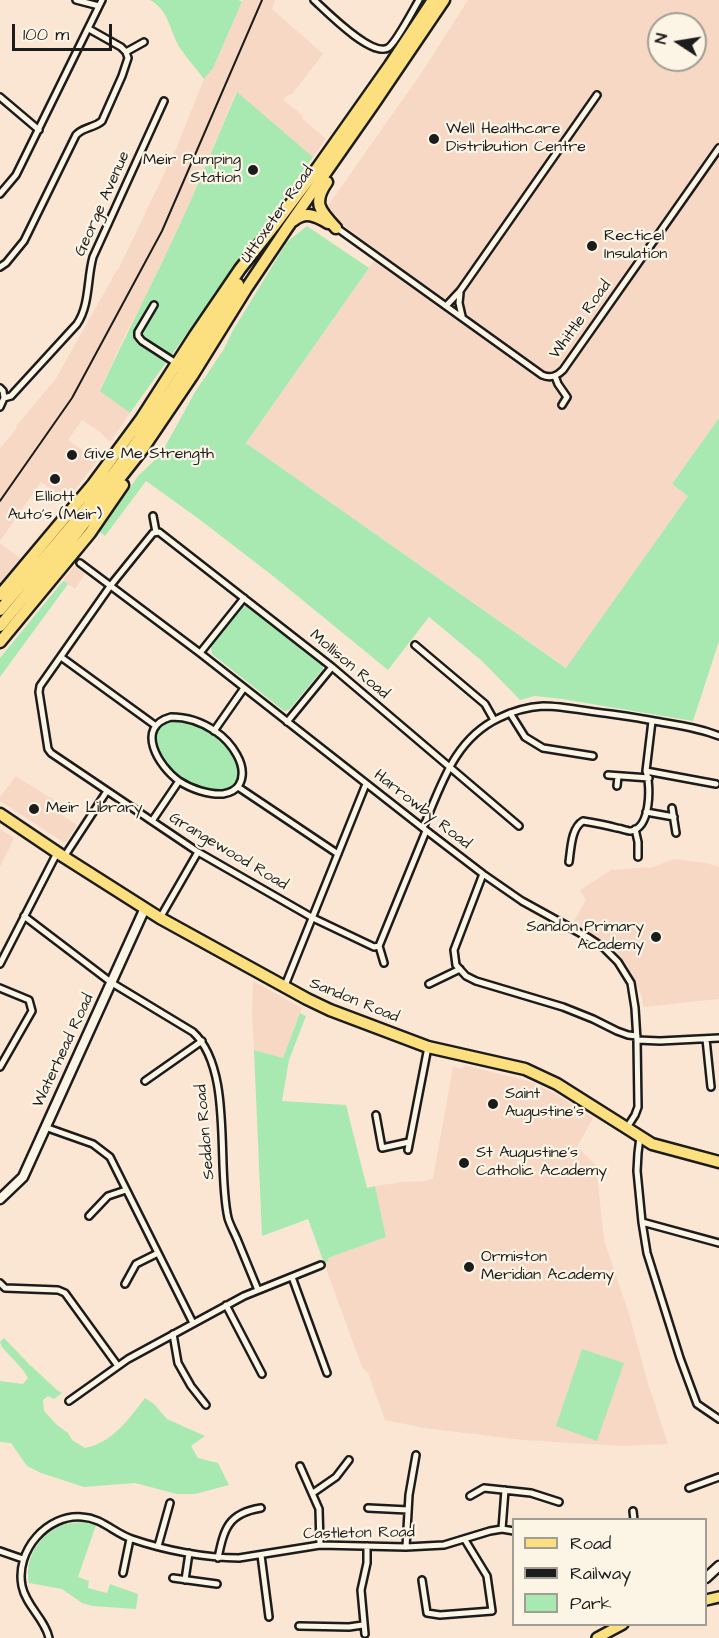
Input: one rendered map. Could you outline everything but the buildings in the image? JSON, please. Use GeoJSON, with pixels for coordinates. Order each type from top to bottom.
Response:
{"type":"FeatureCollection","features":[{"type":"Feature","properties":{"kind":"highway","name":"Uttoxeter Road"},"geometry":{"type":"LineString","coordinates":[[274,226],[390,65],[433,0]]}},
{"type":"Feature","properties":{"kind":"highway","name":"Uttoxeter Road"},"geometry":{"type":"LineString","coordinates":[[142,450],[192,376],[246,289],[444,0]]}},
{"type":"Feature","properties":{"kind":"highway"},"geometry":{"type":"LineString","coordinates":[[336,228],[319,207],[320,191],[341,161],[374,105]]}},
{"type":"Feature","properties":{"kind":"highway"},"geometry":{"type":"LineString","coordinates":[[287,228],[297,218],[308,214],[336,228]]}},
{"type":"Feature","properties":{"kind":"highway"},"geometry":{"type":"LineString","coordinates":[[0,595],[93,484],[141,419],[240,269],[274,226]]}},
{"type":"Feature","properties":{"kind":"highway"},"geometry":{"type":"LineString","coordinates":[[0,610],[80,515],[136,443],[184,371],[274,226]]}},
{"type":"Feature","properties":{"kind":"highway"},"geometry":{"type":"LineString","coordinates":[[0,642],[90,532],[114,499],[142,450]]}},
{"type":"Feature","properties":{"kind":"highway"},"geometry":{"type":"LineString","coordinates":[[0,626],[142,450]]}},
{"type":"Feature","properties":{"kind":"highway","name":"Sandon Road"},"geometry":{"type":"LineString","coordinates":[[0,814],[160,918],[330,1010],[428,1047],[525,1069],[557,1083],[640,1137],[663,1147],[719,1162]]}},
{"type":"Feature","properties":{"kind":"main road"},"geometry":{"type":"LineString","coordinates":[[597,1638],[619,1626]]}},
{"type":"Feature","properties":{"kind":"street"},"geometry":{"type":"LineString","coordinates":[[76,0],[99,6]]}},
{"type":"Feature","properties":{"kind":"street"},"geometry":{"type":"LineString","coordinates":[[0,194],[16,175],[102,0]]}},
{"type":"Feature","properties":{"kind":"street"},"geometry":{"type":"LineString","coordinates":[[314,0],[363,42],[378,49],[384,49],[393,43],[419,0]]}},
{"type":"Feature","properties":{"kind":"street"},"geometry":{"type":"LineString","coordinates":[[0,267],[24,241],[76,135],[83,129],[102,121],[122,76],[128,58],[126,52],[89,30]]}},
{"type":"Feature","properties":{"kind":"street"},"geometry":{"type":"LineString","coordinates":[[126,52],[144,42]]}},
{"type":"Feature","properties":{"kind":"street"},"geometry":{"type":"LineString","coordinates":[[446,306],[460,291],[597,95]]}},
{"type":"Feature","properties":{"kind":"street"},"geometry":{"type":"LineString","coordinates":[[0,96],[39,130]]}},
{"type":"Feature","properties":{"kind":"street","name":"George Avenue"},"geometry":{"type":"LineString","coordinates":[[4,398],[11,396],[77,324],[84,312],[89,270],[93,257],[164,101]]}},
{"type":"Feature","properties":{"kind":"street","name":"Whittle Road"},"geometry":{"type":"LineString","coordinates":[[336,228],[543,375],[555,376],[563,370],[719,148]]}},
{"type":"Feature","properties":{"kind":"street"},"geometry":{"type":"LineString","coordinates":[[0,180],[7,186]]}},
{"type":"Feature","properties":{"kind":"street"},"geometry":{"type":"LineString","coordinates":[[460,291],[459,303],[463,318]]}},
{"type":"Feature","properties":{"kind":"street"},"geometry":{"type":"LineString","coordinates":[[154,305],[138,336],[142,341],[179,360]]}},
{"type":"Feature","properties":{"kind":"street"},"geometry":{"type":"LineString","coordinates":[[555,376],[567,397],[562,405]]}},
{"type":"Feature","properties":{"kind":"street"},"geometry":{"type":"LineString","coordinates":[[0,388],[4,398],[0,407]]}},
{"type":"Feature","properties":{"kind":"street"},"geometry":{"type":"LineString","coordinates":[[111,585],[156,532],[153,516]]}},
{"type":"Feature","properties":{"kind":"street","name":"Mollison Road"},"geometry":{"type":"LineString","coordinates":[[156,532],[244,597],[332,667],[519,826]]}},
{"type":"Feature","properties":{"kind":"street","name":"Harrowby Road"},"geometry":{"type":"LineString","coordinates":[[80,562],[483,874],[522,901],[589,938],[604,948],[618,962],[631,983],[637,1038],[638,1107],[626,1129]]}},
{"type":"Feature","properties":{"kind":"street","name":"Grangewood Road"},"geometry":{"type":"LineString","coordinates":[[111,585],[40,686],[48,749],[198,852],[313,918],[374,947],[379,946]]}},
{"type":"Feature","properties":{"kind":"street"},"geometry":{"type":"LineString","coordinates":[[200,653],[244,597]]}},
{"type":"Feature","properties":{"kind":"street"},"geometry":{"type":"LineString","coordinates":[[415,645],[485,704],[494,720]]}},
{"type":"Feature","properties":{"kind":"street"},"geometry":{"type":"LineString","coordinates":[[61,657],[156,726]]}},
{"type":"Feature","properties":{"kind":"street"},"geometry":{"type":"LineString","coordinates":[[287,722],[332,667]]}},
{"type":"Feature","properties":{"kind":"street"},"geometry":{"type":"LineString","coordinates":[[214,731],[244,688]]}},
{"type":"Feature","properties":{"kind":"street"},"geometry":{"type":"LineString","coordinates":[[384,963],[379,946],[450,767],[460,749],[483,726],[527,707],[545,706],[652,721],[718,734]]}},
{"type":"Feature","properties":{"kind":"street"},"geometry":{"type":"LineString","coordinates":[[510,713],[525,737],[543,748],[593,756]]}},
{"type":"Feature","properties":{"kind":"street"},"geometry":{"type":"LineString","coordinates":[[178,717],[196,722],[214,731],[226,741],[241,764],[242,778],[238,787],[227,793],[214,794],[195,789],[179,781],[166,769],[153,748],[152,733],[156,726],[163,719],[178,717]]}},
{"type":"Feature","properties":{"kind":"street"},"geometry":{"type":"LineString","coordinates":[[569,862],[575,829],[580,823],[631,831],[644,820],[650,792],[646,771],[652,721]]}},
{"type":"Feature","properties":{"kind":"street"},"geometry":{"type":"LineString","coordinates":[[646,771],[717,784]]}},
{"type":"Feature","properties":{"kind":"street"},"geometry":{"type":"LineString","coordinates":[[608,775],[649,778]]}},
{"type":"Feature","properties":{"kind":"street"},"geometry":{"type":"LineString","coordinates":[[617,786],[618,776]]}},
{"type":"Feature","properties":{"kind":"street"},"geometry":{"type":"LineString","coordinates":[[152,821],[179,781]]}},
{"type":"Feature","properties":{"kind":"street"},"geometry":{"type":"LineString","coordinates":[[284,987],[366,784]]}},
{"type":"Feature","properties":{"kind":"street"},"geometry":{"type":"LineString","coordinates":[[238,787],[338,854]]}},
{"type":"Feature","properties":{"kind":"street"},"geometry":{"type":"LineString","coordinates":[[0,964],[24,916],[61,855],[107,791]]}},
{"type":"Feature","properties":{"kind":"street"},"geometry":{"type":"LineString","coordinates":[[672,808],[676,833]]}},
{"type":"Feature","properties":{"kind":"street"},"geometry":{"type":"LineString","coordinates":[[646,812],[674,817]]}},
{"type":"Feature","properties":{"kind":"street"},"geometry":{"type":"LineString","coordinates":[[635,829],[638,857]]}},
{"type":"Feature","properties":{"kind":"street"},"geometry":{"type":"LineString","coordinates":[[160,918],[198,852]]}},
{"type":"Feature","properties":{"kind":"street"},"geometry":{"type":"LineString","coordinates":[[483,874],[454,950],[456,965],[466,976],[476,981],[563,1006],[637,1038],[660,1041],[719,1038]]}},
{"type":"Feature","properties":{"kind":"street","name":"Waterhead Road"},"geometry":{"type":"LineString","coordinates":[[0,1199],[23,1177],[145,908]]}},
{"type":"Feature","properties":{"kind":"street"},"geometry":{"type":"LineString","coordinates":[[24,916],[112,982],[193,1032],[202,1041],[145,1081]]}},
{"type":"Feature","properties":{"kind":"street"},"geometry":{"type":"LineString","coordinates":[[429,984],[460,969]]}},
{"type":"Feature","properties":{"kind":"street"},"geometry":{"type":"LineString","coordinates":[[0,988],[29,1000],[32,1011],[0,1067]]}},
{"type":"Feature","properties":{"kind":"street"},"geometry":{"type":"LineString","coordinates":[[706,1039],[711,1087]]}},
{"type":"Feature","properties":{"kind":"street","name":"Seddon Road"},"geometry":{"type":"LineString","coordinates":[[202,1041],[212,1062],[221,1107],[223,1173],[228,1219],[258,1290]]}},
{"type":"Feature","properties":{"kind":"street"},"geometry":{"type":"LineString","coordinates":[[408,1150],[428,1047]]}},
{"type":"Feature","properties":{"kind":"street"},"geometry":{"type":"LineString","coordinates":[[376,1114],[382,1148],[409,1142]]}},
{"type":"Feature","properties":{"kind":"street"},"geometry":{"type":"LineString","coordinates":[[45,1127],[93,1144],[110,1157],[193,1323]]}},
{"type":"Feature","properties":{"kind":"street"},"geometry":{"type":"LineString","coordinates":[[640,1137],[638,1171],[642,1222],[650,1264],[697,1404],[719,1419]]}},
{"type":"Feature","properties":{"kind":"street"},"geometry":{"type":"LineString","coordinates":[[88,1216],[108,1196],[126,1190]]}},
{"type":"Feature","properties":{"kind":"street"},"geometry":{"type":"LineString","coordinates":[[642,1222],[719,1243]]}},
{"type":"Feature","properties":{"kind":"street"},"geometry":{"type":"LineString","coordinates":[[125,1284],[136,1264],[158,1253]]}},
{"type":"Feature","properties":{"kind":"street"},"geometry":{"type":"LineString","coordinates":[[69,1401],[118,1366],[226,1305],[321,1265]]}},
{"type":"Feature","properties":{"kind":"street"},"geometry":{"type":"LineString","coordinates":[[292,1277],[327,1373]]}},
{"type":"Feature","properties":{"kind":"street"},"geometry":{"type":"LineString","coordinates":[[0,1294],[2,1286],[58,1290],[65,1293],[118,1366]]}},
{"type":"Feature","properties":{"kind":"street"},"geometry":{"type":"LineString","coordinates":[[226,1305],[262,1374]]}},
{"type":"Feature","properties":{"kind":"street"},"geometry":{"type":"LineString","coordinates":[[173,1334],[178,1363],[191,1386],[206,1405]]}},
{"type":"Feature","properties":{"kind":"street"},"geometry":{"type":"LineString","coordinates":[[406,1547],[409,1495],[416,1457],[408,1458]]}},
{"type":"Feature","properties":{"kind":"street"},"geometry":{"type":"LineString","coordinates":[[313,1493],[336,1477],[349,1460]]}},
{"type":"Feature","properties":{"kind":"street"},"geometry":{"type":"LineString","coordinates":[[300,1466],[319,1509],[320,1545]]}},
{"type":"Feature","properties":{"kind":"street"},"geometry":{"type":"LineString","coordinates":[[689,1488],[719,1477]]}},
{"type":"Feature","properties":{"kind":"street"},"geometry":{"type":"LineString","coordinates":[[470,1496],[484,1488],[531,1493],[559,1502]]}},
{"type":"Feature","properties":{"kind":"street"},"geometry":{"type":"LineString","coordinates":[[502,1529],[505,1491]]}},
{"type":"Feature","properties":{"kind":"street"},"geometry":{"type":"LineString","coordinates":[[158,1546],[170,1503]]}},
{"type":"Feature","properties":{"kind":"street"},"geometry":{"type":"LineString","coordinates":[[218,1558],[222,1537],[231,1521],[242,1513],[261,1508]]}},
{"type":"Feature","properties":{"kind":"street"},"geometry":{"type":"LineString","coordinates":[[368,1508],[408,1510]]}},
{"type":"Feature","properties":{"kind":"street"},"geometry":{"type":"LineString","coordinates":[[633,1511],[634,1518]]}},
{"type":"Feature","properties":{"kind":"street","name":"Castleton Road"},"geometry":{"type":"LineString","coordinates":[[23,1559],[28,1548],[44,1530],[66,1518],[96,1519],[130,1539],[218,1558],[239,1558],[320,1545],[406,1547],[444,1545],[476,1534],[502,1529],[512,1531]]}},
{"type":"Feature","properties":{"kind":"street"},"geometry":{"type":"LineString","coordinates":[[123,1574],[130,1539]]}},
{"type":"Feature","properties":{"kind":"street"},"geometry":{"type":"LineString","coordinates":[[422,1580],[427,1613],[440,1615],[492,1611],[487,1576],[465,1539]]}},
{"type":"Feature","properties":{"kind":"street"},"geometry":{"type":"LineString","coordinates":[[365,1634],[361,1590],[367,1563],[367,1546]]}},
{"type":"Feature","properties":{"kind":"street"},"geometry":{"type":"LineString","coordinates":[[0,1551],[23,1559],[22,1586],[49,1638]]}},
{"type":"Feature","properties":{"kind":"street"},"geometry":{"type":"LineString","coordinates":[[185,1580],[189,1553]]}},
{"type":"Feature","properties":{"kind":"street"},"geometry":{"type":"LineString","coordinates":[[261,1555],[269,1617]]}},
{"type":"Feature","properties":{"kind":"street"},"geometry":{"type":"LineString","coordinates":[[707,1576],[719,1566]]}},
{"type":"Feature","properties":{"kind":"street"},"geometry":{"type":"LineString","coordinates":[[173,1578],[218,1584]]}},
{"type":"Feature","properties":{"kind":"street"},"geometry":{"type":"LineString","coordinates":[[209,1591],[210,1583]]}},
{"type":"Feature","properties":{"kind":"street"},"geometry":{"type":"LineString","coordinates":[[299,1626],[363,1625]]}},
{"type":"Feature","properties":{"kind":"shaded area"},"geometry":{"type":"Polygon","coordinates":[[[243,0],[275,0],[272,9],[323,54],[292,94],[283,100],[326,139],[313,157],[236,92],[182,221],[100,390],[130,413],[110,442],[82,420],[68,440],[97,461],[67,500],[41,482],[0,541],[0,448],[55,380],[118,270],[176,149],[204,79],[213,68],[243,0]]]}},
{"type":"Feature","properties":{"kind":"shaded area"},"geometry":{"type":"Polygon","coordinates":[[[468,0],[719,0],[719,418],[672,484],[688,496],[567,668],[246,443],[379,252],[329,214],[327,207],[422,72],[468,0]]]}},
{"type":"Feature","properties":{"kind":"shaded area"},"geometry":{"type":"Polygon","coordinates":[[[0,543],[20,558],[0,583],[0,543]]]}},
{"type":"Feature","properties":{"kind":"shaded area"},"geometry":{"type":"Polygon","coordinates":[[[74,566],[85,574],[75,589],[63,581],[74,566]]]}},
{"type":"Feature","properties":{"kind":"shaded area"},"geometry":{"type":"Polygon","coordinates":[[[16,776],[59,803],[54,810],[77,825],[67,841],[63,842],[0,801],[0,797],[16,776]]]}},
{"type":"Feature","properties":{"kind":"shaded area"},"geometry":{"type":"Polygon","coordinates":[[[0,829],[14,838],[0,867],[0,829]]]}},
{"type":"Feature","properties":{"kind":"shaded area","name":"Sandon Primary Academy"},"geometry":{"type":"Polygon","coordinates":[[[674,859],[719,867],[719,999],[643,1007],[642,997],[627,964],[615,951],[572,924],[586,900],[580,890],[611,870],[653,867],[674,859]]]}},
{"type":"Feature","properties":{"kind":"shaded area"},"geometry":{"type":"Polygon","coordinates":[[[253,981],[302,1008],[283,1058],[254,1050],[253,981]]]}},
{"type":"Feature","properties":{"kind":"shaded area","name":"Ormiston Meridian Academy"},"geometry":{"type":"Polygon","coordinates":[[[464,1065],[532,1082],[556,1094],[593,1118],[577,1147],[596,1165],[604,1240],[668,1444],[622,1446],[523,1440],[424,1428],[385,1420],[368,1373],[362,1367],[324,1263],[329,1261],[328,1258],[386,1237],[375,1186],[425,1181],[433,1178],[453,1067],[463,1069],[464,1065]]]}},
{"type":"Feature","properties":{"kind":"green space"},"geometry":{"type":"Polygon","coordinates":[[[150,0],[239,0],[242,2],[213,68],[204,79],[180,48],[161,9],[150,0]]]}},
{"type":"Feature","properties":{"kind":"green space"},"geometry":{"type":"Polygon","coordinates":[[[237,92],[313,157],[130,413],[100,391],[196,190],[237,92]]]}},
{"type":"Feature","properties":{"kind":"green space"},"geometry":{"type":"Polygon","coordinates":[[[307,226],[369,268],[246,443],[566,668],[688,496],[672,484],[719,418],[719,641],[693,721],[562,699],[535,696],[520,700],[482,661],[429,617],[388,670],[273,576],[146,481],[105,536],[100,532],[138,476],[161,454],[195,392],[224,349],[287,242],[307,226]]]}},
{"type":"Feature","properties":{"kind":"green space"},"geometry":{"type":"Polygon","coordinates":[[[63,581],[68,584],[0,677],[0,658],[63,581]]]}},
{"type":"Feature","properties":{"kind":"green space"},"geometry":{"type":"Polygon","coordinates":[[[247,605],[322,663],[323,669],[289,710],[284,711],[212,654],[211,647],[241,608],[247,605]]]}},
{"type":"Feature","properties":{"kind":"green space"},"geometry":{"type":"Polygon","coordinates":[[[171,720],[188,722],[204,728],[227,746],[237,762],[237,780],[232,788],[216,791],[198,787],[182,778],[168,766],[158,752],[155,739],[158,727],[171,720]]]}},
{"type":"Feature","properties":{"kind":"green space"},"geometry":{"type":"Polygon","coordinates":[[[300,1013],[306,1016],[289,1060],[282,1101],[346,1105],[367,1188],[375,1186],[386,1237],[328,1258],[329,1261],[324,1263],[308,1219],[262,1236],[254,1050],[283,1058],[300,1013]]]}},
{"type":"Feature","properties":{"kind":"green space"},"geometry":{"type":"Polygon","coordinates":[[[4,1338],[62,1393],[54,1399],[48,1396],[43,1400],[44,1411],[68,1433],[72,1440],[85,1448],[104,1441],[119,1429],[145,1398],[154,1404],[167,1419],[205,1436],[191,1446],[198,1458],[218,1463],[229,1485],[195,1494],[177,1494],[135,1483],[84,1487],[27,1466],[11,1443],[0,1442],[0,1381],[23,1384],[28,1378],[2,1347],[0,1342],[4,1338]]]}},
{"type":"Feature","properties":{"kind":"green space"},"geometry":{"type":"Polygon","coordinates":[[[582,1349],[624,1363],[597,1441],[556,1426],[582,1349]]]}},
{"type":"Feature","properties":{"kind":"green space"},"geometry":{"type":"Polygon","coordinates":[[[81,1522],[96,1525],[78,1577],[89,1581],[88,1588],[107,1593],[110,1584],[138,1594],[136,1609],[92,1606],[82,1603],[62,1589],[29,1583],[31,1556],[40,1541],[62,1525],[81,1522]]]}},
{"type":"Feature","properties":{"kind":"railway"},"geometry":{"type":"LineString","coordinates":[[0,501],[72,398],[162,231],[262,0]]}},
{"type":"Feature","properties":{"kind":"place","name":"Well Healthcare Distribution Centre"},"geometry":{"type":"Point","coordinates":[434,139]}},
{"type":"Feature","properties":{"kind":"place","name":"Meir Pumping Station"},"geometry":{"type":"Point","coordinates":[253,170]}},
{"type":"Feature","properties":{"kind":"place","name":"Recticel Insulation"},"geometry":{"type":"Point","coordinates":[592,246]}},
{"type":"Feature","properties":{"kind":"place","name":"Give Me Strength"},"geometry":{"type":"Point","coordinates":[72,455]}},
{"type":"Feature","properties":{"kind":"place","name":"Elliott Auto's (Meir)"},"geometry":{"type":"Point","coordinates":[55,479]}},
{"type":"Feature","properties":{"kind":"place","name":"Meir Library"},"geometry":{"type":"Point","coordinates":[34,809]}},
{"type":"Feature","properties":{"kind":"place","name":"Sandon Primary Academy"},"geometry":{"type":"Point","coordinates":[656,937]}},
{"type":"Feature","properties":{"kind":"place","name":"Saint Augustine's"},"geometry":{"type":"Point","coordinates":[493,1104]}},
{"type":"Feature","properties":{"kind":"place","name":"St Augustine's Catholic Academy"},"geometry":{"type":"Point","coordinates":[464,1163]}},
{"type":"Feature","properties":{"kind":"place","name":"Ormiston Meridian Academy"},"geometry":{"type":"Point","coordinates":[469,1267]}}]}
